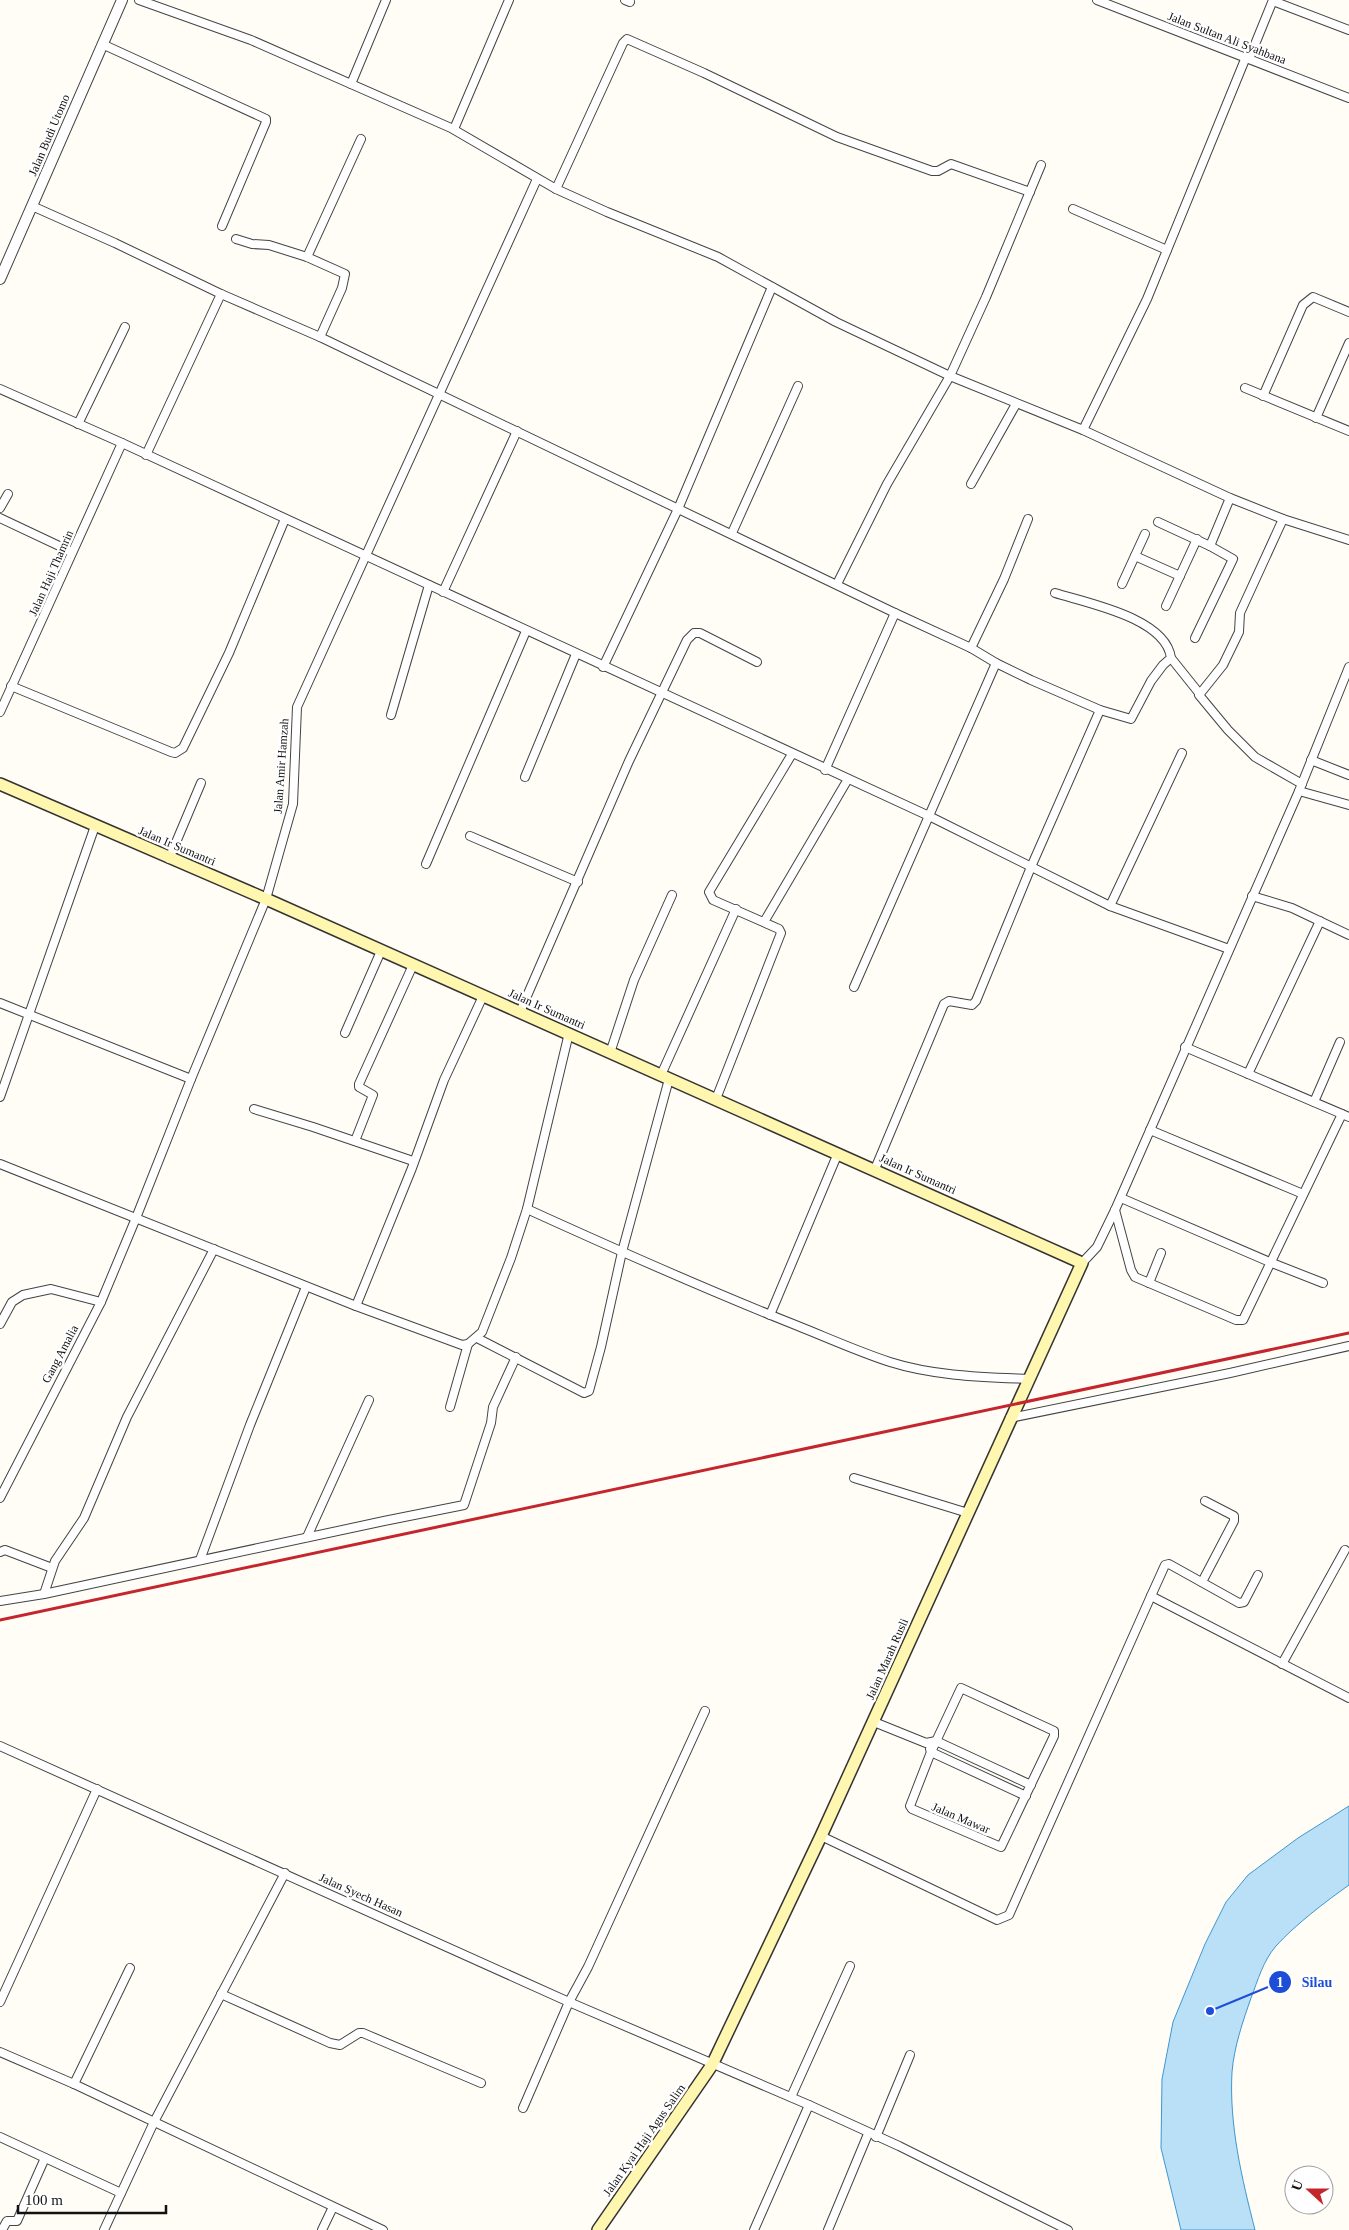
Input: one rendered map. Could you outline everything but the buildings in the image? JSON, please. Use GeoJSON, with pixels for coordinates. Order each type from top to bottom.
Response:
{"type":"FeatureCollection","features":[{"type":"Feature","properties":{"kind":"main road","name":"Jalan Ir Sumantri"},"geometry":{"type":"LineString","coordinates":[[0,784],[569,1033],[1082,1263]]}},
{"type":"Feature","properties":{"kind":"main road","name":"Jalan Marah Rusli"},"geometry":{"type":"LineString","coordinates":[[712,2065],[874,1722],[1010,1418],[1082,1263]]}},
{"type":"Feature","properties":{"kind":"main road","name":"Jalan Kyai Haji Agus Salim"},"geometry":{"type":"LineString","coordinates":[[598,2230],[712,2065]]}},
{"type":"Feature","properties":{"kind":"street","name":"Jalan Budi Utomo"},"geometry":{"type":"LineString","coordinates":[[0,279],[122,0]]}},
{"type":"Feature","properties":{"kind":"street"},"geometry":{"type":"LineString","coordinates":[[139,0],[251,40],[454,129],[537,180],[607,212],[718,257],[836,322],[950,376],[1083,430],[1230,498],[1283,519],[1349,540]]}},
{"type":"Feature","properties":{"kind":"street"},"geometry":{"type":"LineString","coordinates":[[351,84],[386,0]]}},
{"type":"Feature","properties":{"kind":"street"},"geometry":{"type":"LineString","coordinates":[[454,129],[509,0]]}},
{"type":"Feature","properties":{"kind":"street","name":"Jalan Sultan Ali Syahbana"},"geometry":{"type":"LineString","coordinates":[[1097,0],[1349,98]]}},
{"type":"Feature","properties":{"kind":"street"},"geometry":{"type":"LineString","coordinates":[[1083,430],[1147,299],[1247,58],[1273,1],[1349,30]]}},
{"type":"Feature","properties":{"kind":"street"},"geometry":{"type":"LineString","coordinates":[[556,189],[627,39],[704,72],[837,137],[932,171],[938,171],[951,164],[1030,192]]}},
{"type":"Feature","properties":{"kind":"street"},"geometry":{"type":"LineString","coordinates":[[102,44],[266,119],[222,226]]}},
{"type":"Feature","properties":{"kind":"street"},"geometry":{"type":"LineString","coordinates":[[307,257],[361,139]]}},
{"type":"Feature","properties":{"kind":"street"},"geometry":{"type":"LineString","coordinates":[[837,584],[887,484],[950,376],[986,297],[1041,165]]}},
{"type":"Feature","properties":{"kind":"street","name":"Jalan Amir Hamzah"},"geometry":{"type":"LineString","coordinates":[[190,1079],[266,899],[293,804],[297,707],[537,180]]}},
{"type":"Feature","properties":{"kind":"street"},"geometry":{"type":"LineString","coordinates":[[32,206],[115,243],[220,294],[320,337],[894,613],[971,648],[996,663],[1100,710],[1131,719],[1151,681],[1171,658]]}},
{"type":"Feature","properties":{"kind":"street"},"geometry":{"type":"LineString","coordinates":[[1073,209],[1167,250]]}},
{"type":"Feature","properties":{"kind":"street"},"geometry":{"type":"LineString","coordinates":[[236,239],[252,244],[269,245],[307,257],[343,272],[346,276],[320,337]]}},
{"type":"Feature","properties":{"kind":"street"},"geometry":{"type":"LineString","coordinates":[[604,667],[678,509],[772,286]]}},
{"type":"Feature","properties":{"kind":"street"},"geometry":{"type":"LineString","coordinates":[[146,455],[220,294]]}},
{"type":"Feature","properties":{"kind":"street"},"geometry":{"type":"LineString","coordinates":[[1263,396],[1308,300],[1314,297],[1321,299],[1349,312]]}},
{"type":"Feature","properties":{"kind":"street"},"geometry":{"type":"LineString","coordinates":[[78,424],[125,327]]}},
{"type":"Feature","properties":{"kind":"street"},"geometry":{"type":"LineString","coordinates":[[1316,418],[1349,344]]}},
{"type":"Feature","properties":{"kind":"street"},"geometry":{"type":"LineString","coordinates":[[732,534],[798,386]]}},
{"type":"Feature","properties":{"kind":"street"},"geometry":{"type":"LineString","coordinates":[[1245,388],[1349,431]]}},
{"type":"Feature","properties":{"kind":"street"},"geometry":{"type":"LineString","coordinates":[[0,389],[122,443],[825,770],[929,816],[1110,906],[1229,949]]}},
{"type":"Feature","properties":{"kind":"street"},"geometry":{"type":"LineString","coordinates":[[970,484],[1016,404]]}},
{"type":"Feature","properties":{"kind":"street"},"geometry":{"type":"LineString","coordinates":[[443,592],[517,431]]}},
{"type":"Feature","properties":{"kind":"street","name":"Jalan Haji Thamrin"},"geometry":{"type":"LineString","coordinates":[[0,712],[122,443]]}},
{"type":"Feature","properties":{"kind":"street"},"geometry":{"type":"LineString","coordinates":[[0,508],[8,494]]}},
{"type":"Feature","properties":{"kind":"street"},"geometry":{"type":"LineString","coordinates":[[1210,546],[1230,498]]}},
{"type":"Feature","properties":{"kind":"street"},"geometry":{"type":"LineString","coordinates":[[0,518],[72,552]]}},
{"type":"Feature","properties":{"kind":"street"},"geometry":{"type":"LineString","coordinates":[[11,686],[171,752],[179,751],[183,748],[229,653],[285,519]]}},
{"type":"Feature","properties":{"kind":"street"},"geometry":{"type":"LineString","coordinates":[[1199,693],[1223,665],[1239,632],[1240,613],[1283,519]]}},
{"type":"Feature","properties":{"kind":"street"},"geometry":{"type":"LineString","coordinates":[[971,648],[1004,579],[1028,520]]}},
{"type":"Feature","properties":{"kind":"street"},"geometry":{"type":"LineString","coordinates":[[1158,522],[1197,539],[1233,559],[1195,638]]}},
{"type":"Feature","properties":{"kind":"street"},"geometry":{"type":"LineString","coordinates":[[1122,584],[1145,534]]}},
{"type":"Feature","properties":{"kind":"street"},"geometry":{"type":"LineString","coordinates":[[1166,606],[1197,539]]}},
{"type":"Feature","properties":{"kind":"street"},"geometry":{"type":"LineString","coordinates":[[1135,556],[1180,576]]}},
{"type":"Feature","properties":{"kind":"street"},"geometry":{"type":"LineString","coordinates":[[391,715],[429,585]]}},
{"type":"Feature","properties":{"kind":"street"},"geometry":{"type":"LineString","coordinates":[[1055,593],[1117,612],[1145,623],[1162,641],[1171,658],[1199,693],[1200,698],[1255,757],[1301,787],[1349,805]]}},
{"type":"Feature","properties":{"kind":"street"},"geometry":{"type":"LineString","coordinates":[[825,770],[894,613]]}},
{"type":"Feature","properties":{"kind":"street"},"geometry":{"type":"LineString","coordinates":[[426,864],[526,631]]}},
{"type":"Feature","properties":{"kind":"street"},"geometry":{"type":"LineString","coordinates":[[520,1012],[660,693],[687,640],[694,633],[700,633],[757,662]]}},
{"type":"Feature","properties":{"kind":"street"},"geometry":{"type":"LineString","coordinates":[[525,777],[576,654]]}},
{"type":"Feature","properties":{"kind":"street"},"geometry":{"type":"LineString","coordinates":[[854,987],[996,663]]}},
{"type":"Feature","properties":{"kind":"street"},"geometry":{"type":"LineString","coordinates":[[1082,1263],[1097,1247],[1121,1198],[1185,1047],[1301,787],[1349,667]]}},
{"type":"Feature","properties":{"kind":"street"},"geometry":{"type":"LineString","coordinates":[[875,1169],[944,1004],[949,1001],[974,1004],[1030,867],[1100,710]]}},
{"type":"Feature","properties":{"kind":"street"},"geometry":{"type":"LineString","coordinates":[[1110,906],[1182,753]]}},
{"type":"Feature","properties":{"kind":"street"},"geometry":{"type":"LineString","coordinates":[[716,1100],[781,933],[779,928],[713,900],[709,892],[792,754]]}},
{"type":"Feature","properties":{"kind":"street"},"geometry":{"type":"LineString","coordinates":[[1311,760],[1349,775]]}},
{"type":"Feature","properties":{"kind":"street"},"geometry":{"type":"LineString","coordinates":[[764,922],[848,779]]}},
{"type":"Feature","properties":{"kind":"street"},"geometry":{"type":"LineString","coordinates":[[169,859],[201,783]]}},
{"type":"Feature","properties":{"kind":"street"},"geometry":{"type":"LineString","coordinates":[[0,1097],[30,1016],[95,826]]}},
{"type":"Feature","properties":{"kind":"street"},"geometry":{"type":"LineString","coordinates":[[470,836],[578,882]]}},
{"type":"Feature","properties":{"kind":"street"},"geometry":{"type":"LineString","coordinates":[[610,1053],[634,980],[672,895]]}},
{"type":"Feature","properties":{"kind":"street"},"geometry":{"type":"LineString","coordinates":[[1252,896],[1292,908],[1349,935]]}},
{"type":"Feature","properties":{"kind":"street"},"geometry":{"type":"LineString","coordinates":[[477,1338],[584,1393],[588,1392],[601,1347],[665,1077],[736,909]]}},
{"type":"Feature","properties":{"kind":"street"},"geometry":{"type":"LineString","coordinates":[[1248,1074],[1320,921]]}},
{"type":"Feature","properties":{"kind":"street"},"geometry":{"type":"LineString","coordinates":[[345,1034],[381,951]]}},
{"type":"Feature","properties":{"kind":"street"},"geometry":{"type":"LineString","coordinates":[[355,1141],[373,1095],[359,1087],[359,1084],[413,965]]}},
{"type":"Feature","properties":{"kind":"street"},"geometry":{"type":"LineString","coordinates":[[356,1306],[444,1080],[483,996]]}},
{"type":"Feature","properties":{"kind":"street"},"geometry":{"type":"LineString","coordinates":[[0,1003],[190,1079]]}},
{"type":"Feature","properties":{"kind":"street"},"geometry":{"type":"LineString","coordinates":[[0,1164],[306,1287],[454,1344],[468,1344],[477,1338],[486,1323],[527,1209],[569,1033]]}},
{"type":"Feature","properties":{"kind":"street"},"geometry":{"type":"LineString","coordinates":[[1314,1102],[1340,1042]]}},
{"type":"Feature","properties":{"kind":"street"},"geometry":{"type":"LineString","coordinates":[[1115,1210],[1132,1274],[1135,1277],[1240,1321],[1246,1317],[1303,1194],[1346,1116],[1185,1047]]}},
{"type":"Feature","properties":{"kind":"street","name":"Gang Amalia"},"geometry":{"type":"LineString","coordinates":[[0,1498],[100,1302],[136,1218],[190,1079]]}},
{"type":"Feature","properties":{"kind":"street"},"geometry":{"type":"LineString","coordinates":[[254,1110],[413,1161]]}},
{"type":"Feature","properties":{"kind":"street"},"geometry":{"type":"LineString","coordinates":[[1150,1130],[1303,1194]]}},
{"type":"Feature","properties":{"kind":"street"},"geometry":{"type":"LineString","coordinates":[[770,1315],[838,1153]]}},
{"type":"Feature","properties":{"kind":"street"},"geometry":{"type":"LineString","coordinates":[[1121,1198],[1272,1263],[1323,1282]]}},
{"type":"Feature","properties":{"kind":"street"},"geometry":{"type":"LineString","coordinates":[[527,1209],[770,1315],[890,1362],[970,1376],[1028,1379]]}},
{"type":"Feature","properties":{"kind":"street"},"geometry":{"type":"LineString","coordinates":[[44,1594],[52,1568],[84,1518],[127,1417],[214,1249]]}},
{"type":"Feature","properties":{"kind":"street"},"geometry":{"type":"LineString","coordinates":[[1149,1283],[1161,1253]]}},
{"type":"Feature","properties":{"kind":"street"},"geometry":{"type":"LineString","coordinates":[[200,1560],[250,1425],[306,1287]]}},
{"type":"Feature","properties":{"kind":"street"},"geometry":{"type":"LineString","coordinates":[[0,1324],[12,1302],[22,1295],[51,1289],[100,1302]]}},
{"type":"Feature","properties":{"kind":"street"},"geometry":{"type":"LineString","coordinates":[[450,1406],[468,1344]]}},
{"type":"Feature","properties":{"kind":"street"},"geometry":{"type":"LineString","coordinates":[[1010,1418],[1230,1373],[1349,1346]]}},
{"type":"Feature","properties":{"kind":"street"},"geometry":{"type":"LineString","coordinates":[[0,1601],[44,1594],[464,1505],[491,1423],[493,1407],[516,1357]]}},
{"type":"Feature","properties":{"kind":"street"},"geometry":{"type":"LineString","coordinates":[[306,1537],[369,1400]]}},
{"type":"Feature","properties":{"kind":"street"},"geometry":{"type":"LineString","coordinates":[[854,1478],[968,1513]]}},
{"type":"Feature","properties":{"kind":"street"},"geometry":{"type":"LineString","coordinates":[[1202,1582],[1234,1521],[1234,1516],[1205,1501]]}},
{"type":"Feature","properties":{"kind":"street"},"geometry":{"type":"LineString","coordinates":[[0,1552],[5,1550],[52,1568]]}},
{"type":"Feature","properties":{"kind":"street"},"geometry":{"type":"LineString","coordinates":[[1282,1664],[1345,1550]]}},
{"type":"Feature","properties":{"kind":"street"},"geometry":{"type":"LineString","coordinates":[[821,1836],[997,1920],[1009,1915],[1165,1565],[1172,1565],[1239,1603],[1244,1602],[1258,1575]]}},
{"type":"Feature","properties":{"kind":"street"},"geometry":{"type":"LineString","coordinates":[[1151,1596],[1349,1698]]}},
{"type":"Feature","properties":{"kind":"street"},"geometry":{"type":"LineString","coordinates":[[926,1743],[931,1752],[1026,1796],[1054,1736],[1053,1729],[961,1688],[931,1752]]}},
{"type":"Feature","properties":{"kind":"street"},"geometry":{"type":"LineString","coordinates":[[523,2108],[569,2002],[592,1958],[705,1711]]}},
{"type":"Feature","properties":{"kind":"street"},"geometry":{"type":"LineString","coordinates":[[874,1722],[926,1743],[936,1741],[1031,1785]]}},
{"type":"Feature","properties":{"kind":"street","name":"Jalan Syech Hasan"},"geometry":{"type":"LineString","coordinates":[[0,1746],[569,2002],[809,2105],[1068,2230]]}},
{"type":"Feature","properties":{"kind":"street","name":"Jalan Mawar"},"geometry":{"type":"LineString","coordinates":[[931,1752],[910,1805],[912,1809],[1003,1847],[1026,1796]]}},
{"type":"Feature","properties":{"kind":"street"},"geometry":{"type":"LineString","coordinates":[[0,2002],[97,1789]]}},
{"type":"Feature","properties":{"kind":"street"},"geometry":{"type":"LineString","coordinates":[[104,2230],[154,2122],[285,1873]]}},
{"type":"Feature","properties":{"kind":"street"},"geometry":{"type":"LineString","coordinates":[[791,2098],[850,1966]]}},
{"type":"Feature","properties":{"kind":"street"},"geometry":{"type":"LineString","coordinates":[[74,2084],[130,1968]]}},
{"type":"Feature","properties":{"kind":"street"},"geometry":{"type":"LineString","coordinates":[[221,1994],[330,2043],[340,2045],[359,2033],[363,2033],[480,2083]]}},
{"type":"Feature","properties":{"kind":"street"},"geometry":{"type":"LineString","coordinates":[[0,2052],[74,2084],[383,2230]]}},
{"type":"Feature","properties":{"kind":"street"},"geometry":{"type":"LineString","coordinates":[[828,2230],[910,2055]]}},
{"type":"Feature","properties":{"kind":"street"},"geometry":{"type":"LineString","coordinates":[[754,2230],[809,2105]]}},
{"type":"Feature","properties":{"kind":"street"},"geometry":{"type":"LineString","coordinates":[[0,2137],[121,2192]]}},
{"type":"Feature","properties":{"kind":"street"},"geometry":{"type":"LineString","coordinates":[[2,2230],[7,2221],[17,2220],[45,2158]]}},
{"type":"Feature","properties":{"kind":"street"},"geometry":{"type":"LineString","coordinates":[[322,2230],[333,2206]]}},
{"type":"Feature","properties":{"kind":"water"},"geometry":{"type":"Polygon","coordinates":[[[1349,1806],[1349,1885],[1301,1922],[1271,1952],[1264,1964],[1237,2044],[1232,2072],[1233,2112],[1241,2172],[1255,2230],[1181,2230],[1161,2148],[1162,2079],[1173,2022],[1205,1944],[1226,1902],[1248,1875],[1298,1838],[1349,1806]]]}},
{"type":"Feature","properties":{"kind":"railway"},"geometry":{"type":"LineString","coordinates":[[0,1620],[1349,1333]]}},
{"type":"Feature","properties":{"kind":"place","name":"Silau"},"geometry":{"type":"Point","coordinates":[1210,2011]}}]}
